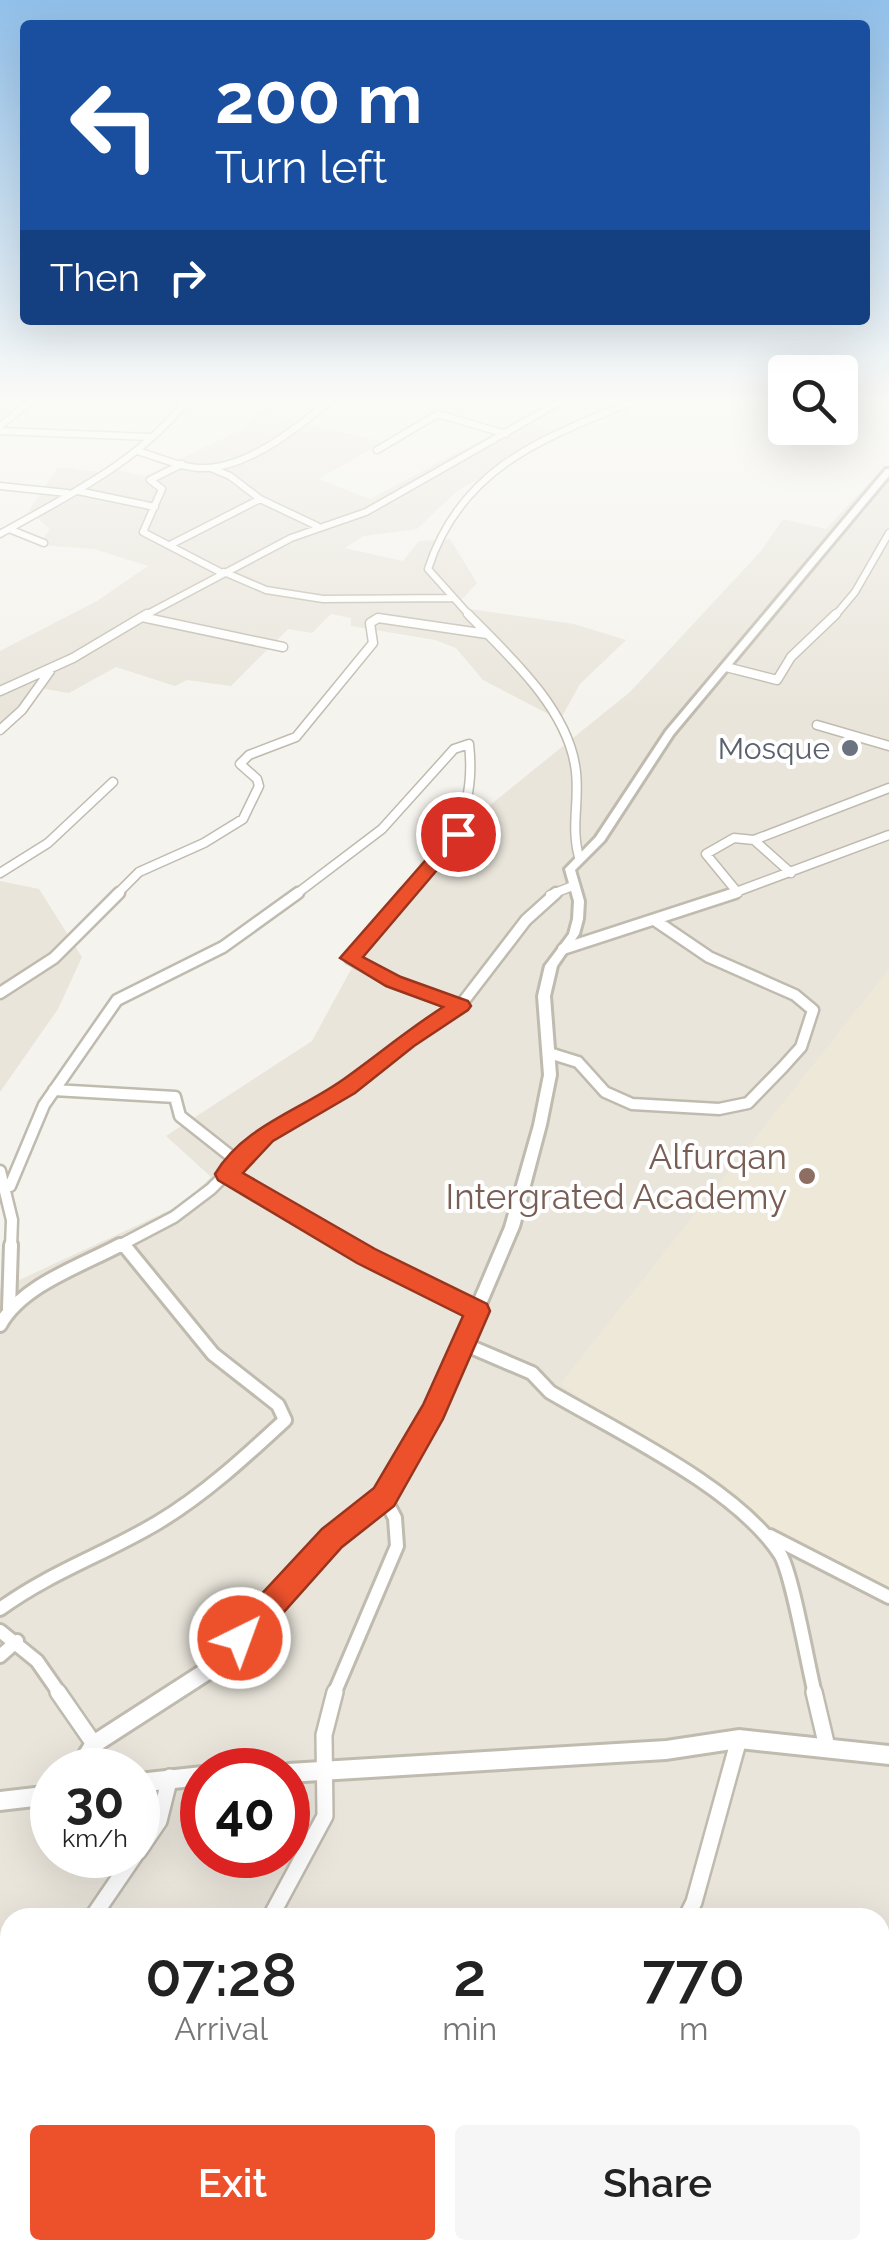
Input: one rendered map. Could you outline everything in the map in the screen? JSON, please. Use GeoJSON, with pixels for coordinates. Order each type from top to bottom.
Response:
{"type":"FeatureCollection","features":[{"type":"Feature","properties":{"kind":"street"},"geometry":{"type":"LineString","coordinates":[[3,532],[54,500]]}},
{"type":"Feature","properties":{"kind":"street"},"geometry":{"type":"LineString","coordinates":[[128,500],[155,506]]}},
{"type":"Feature","properties":{"kind":"street"},"geometry":{"type":"LineString","coordinates":[[157,500],[144,532],[266,590],[323,599],[453,598]]}},
{"type":"Feature","properties":{"kind":"street"},"geometry":{"type":"LineString","coordinates":[[170,545],[257,500]]}},
{"type":"Feature","properties":{"kind":"street"},"geometry":{"type":"LineString","coordinates":[[263,500],[316,526]]}},
{"type":"Feature","properties":{"kind":"street"},"geometry":{"type":"LineString","coordinates":[[0,690],[56,666],[223,572],[316,526],[366,512],[387,500]]}},
{"type":"Feature","properties":{"kind":"street"},"geometry":{"type":"LineString","coordinates":[[462,500],[449,513],[428,569],[536,686],[576,761],[572,840],[579,857]]}},
{"type":"Feature","properties":{"kind":"street"},"geometry":{"type":"LineString","coordinates":[[91,1748],[218,1664],[332,1538],[384,1497],[434,1411],[512,1227],[550,1075],[544,996],[551,966],[578,919],[570,868],[600,838],[646,764],[862,500]]}},
{"type":"Feature","properties":{"kind":"street"},"geometry":{"type":"LineString","coordinates":[[3,532],[44,542]]}},
{"type":"Feature","properties":{"kind":"street"},"geometry":{"type":"LineString","coordinates":[[726,668],[777,680],[786,660],[848,601],[870,557],[889,533]]}},
{"type":"Feature","properties":{"kind":"street"},"geometry":{"type":"LineString","coordinates":[[142,616],[282,647]]}},
{"type":"Feature","properties":{"kind":"street"},"geometry":{"type":"LineString","coordinates":[[0,993],[54,958],[138,872],[204,843],[243,819],[259,786],[257,778],[240,764],[249,755],[296,737],[373,643],[370,623],[378,618],[487,634]]}},
{"type":"Feature","properties":{"kind":"street"},"geometry":{"type":"LineString","coordinates":[[0,730],[11,723],[56,666]]}},
{"type":"Feature","properties":{"kind":"street"},"geometry":{"type":"LineString","coordinates":[[818,725],[889,746]]}},
{"type":"Feature","properties":{"kind":"street"},"geometry":{"type":"LineString","coordinates":[[0,1325],[9,1309],[13,1264],[10,1186],[54,1090],[117,1000],[223,948],[382,828],[454,749],[469,744],[472,788],[458,834],[350,958],[393,982],[460,1006]]}},
{"type":"Feature","properties":{"kind":"street"},"geometry":{"type":"LineString","coordinates":[[0,873],[48,843],[112,782]]}},
{"type":"Feature","properties":{"kind":"street"},"geometry":{"type":"LineString","coordinates":[[738,892],[706,854],[734,838],[754,840],[889,788]]}},
{"type":"Feature","properties":{"kind":"street"},"geometry":{"type":"LineString","coordinates":[[564,949],[656,921],[889,835]]}},
{"type":"Feature","properties":{"kind":"street"},"geometry":{"type":"LineString","coordinates":[[754,840],[791,873]]}},
{"type":"Feature","properties":{"kind":"street"},"geometry":{"type":"LineString","coordinates":[[9,1309],[42,1286],[174,1217],[227,1174],[265,1135],[347,1087],[406,1040],[460,1006],[526,920],[550,895],[575,884]]}},
{"type":"Feature","properties":{"kind":"street"},"geometry":{"type":"LineString","coordinates":[[549,1053],[578,1062],[605,1092],[632,1104],[719,1109],[748,1103],[801,1047],[813,1010],[795,996],[709,957],[656,921]]}},
{"type":"Feature","properties":{"kind":"street"},"geometry":{"type":"LineString","coordinates":[[54,1090],[176,1098],[180,1116],[237,1161]]}},
{"type":"Feature","properties":{"kind":"street"},"geometry":{"type":"LineString","coordinates":[[0,1171],[10,1186]]}},
{"type":"Feature","properties":{"kind":"street"},"geometry":{"type":"LineString","coordinates":[[227,1174],[366,1256],[478,1311]]}},
{"type":"Feature","properties":{"kind":"street"},"geometry":{"type":"LineString","coordinates":[[0,1609],[42,1579],[102,1554],[160,1521],[232,1468],[285,1420],[278,1405],[212,1354],[123,1244]]}},
{"type":"Feature","properties":{"kind":"street"},"geometry":{"type":"LineString","coordinates":[[464,1344],[532,1373],[550,1392],[724,1501],[765,1534],[889,1597]]}},
{"type":"Feature","properties":{"kind":"street"},"geometry":{"type":"LineString","coordinates":[[275,1908],[325,1816],[328,1708],[397,1546],[396,1518],[384,1497]]}},
{"type":"Feature","properties":{"kind":"street"},"geometry":{"type":"LineString","coordinates":[[765,1534],[782,1556],[828,1747]]}},
{"type":"Feature","properties":{"kind":"street"},"geometry":{"type":"LineString","coordinates":[[0,1631],[37,1661],[94,1744]]}},
{"type":"Feature","properties":{"kind":"street"},"geometry":{"type":"LineString","coordinates":[[0,1656],[17,1642]]}},
{"type":"Feature","properties":{"kind":"street"},"geometry":{"type":"LineString","coordinates":[[691,1908],[739,1739]]}},
{"type":"Feature","properties":{"kind":"street"},"geometry":{"type":"LineString","coordinates":[[310,1772],[666,1750],[739,1739],[889,1755]]}},
{"type":"Feature","properties":{"kind":"street"},"geometry":{"type":"LineString","coordinates":[[160,1820],[170,1777]]}},
{"type":"Feature","properties":{"kind":"street"},"geometry":{"type":"LineString","coordinates":[[160,1779],[180,1777]]}},
{"type":"Feature","properties":{"kind":"street"},"geometry":{"type":"LineString","coordinates":[[0,1801],[30,1798]]}},
{"type":"Feature","properties":{"kind":"street"},"geometry":{"type":"LineString","coordinates":[[99,1908],[120,1878]]}},
{"type":"Feature","properties":{"kind":"shaded area"},"geometry":{"type":"Polygon","coordinates":[[[35,500],[447,500],[417,529],[363,536],[345,548],[403,561],[419,541],[450,539],[477,583],[455,607],[574,624],[626,640],[580,684],[560,720],[483,680],[456,648],[435,640],[351,626],[351,618],[331,614],[312,633],[288,629],[231,686],[187,680],[175,686],[116,667],[69,693],[33,687],[0,731],[0,651],[97,601],[148,566],[94,549],[39,545],[50,529],[29,510],[35,500]]]}},
{"type":"Feature","properties":{"kind":"shaded area"},"geometry":{"type":"Polygon","coordinates":[[[853,500],[889,500],[889,1908],[0,1908],[0,1289],[183,1204],[211,1177],[166,1136],[312,1041],[349,973],[422,860],[630,692],[761,551],[783,519],[826,529],[853,500]]]}},
{"type":"Feature","properties":{"kind":"shaded area"},"geometry":{"type":"Polygon","coordinates":[[[0,881],[39,889],[82,957],[58,1009],[0,1092],[0,881]]]}},
{"type":"Feature","properties":{"kind":"shaded area","name":"Alfurqan Intergrated Academy"},"geometry":{"type":"Polygon","coordinates":[[[889,969],[889,1590],[753,1517],[560,1384],[889,969]]]}},
{"type":"Feature","properties":{"kind":"place","name":"Mosque"},"geometry":{"type":"Point","coordinates":[850,748]}},
{"type":"Feature","properties":{"kind":"place","name":"Alfurqan Intergrated Academy"},"geometry":{"type":"Point","coordinates":[807,1176]}},
{"type":"Feature","properties":{"kind":"route"},"geometry":{"type":"LineString","coordinates":[[240,1638],[332,1538],[384,1497],[434,1411],[478,1311],[366,1256],[227,1174],[265,1135],[347,1087],[406,1040],[460,1006],[393,982],[350,958],[458,834]]}}]}
